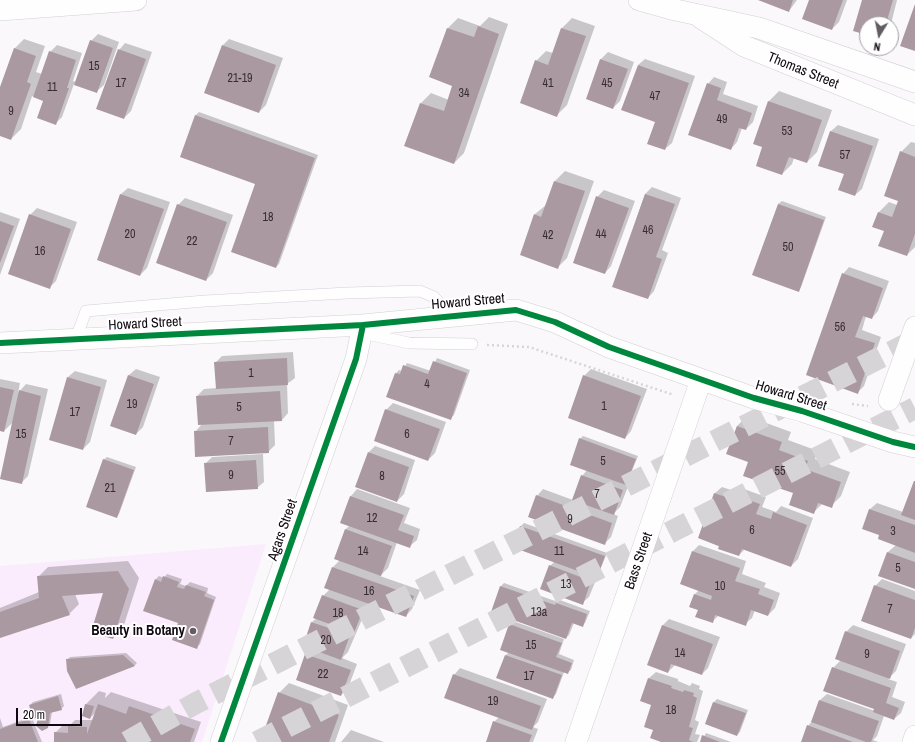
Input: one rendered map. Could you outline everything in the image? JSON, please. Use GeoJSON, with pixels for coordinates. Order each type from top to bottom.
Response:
{"type":"FeatureCollection","features":[{"type":"Feature","properties":{"kind":"street"},"geometry":{"type":"LineString","coordinates":[[0,10],[136,0]]}},
{"type":"Feature","properties":{"kind":"street","name":"Thomas Street"},"geometry":{"type":"LineString","coordinates":[[639,0],[698,15],[759,28],[915,82]]}},
{"type":"Feature","properties":{"kind":"street","name":"Thomas Street"},"geometry":{"type":"LineString","coordinates":[[698,15],[736,42],[754,51],[915,116]]}},
{"type":"Feature","properties":{"kind":"street","name":"Howard Street"},"geometry":{"type":"LineString","coordinates":[[0,343],[76,338],[363,329],[450,315],[512,310],[534,314],[610,347],[701,380],[754,398],[802,411],[894,442],[915,447]]}},
{"type":"Feature","properties":{"kind":"street"},"geometry":{"type":"LineString","coordinates":[[889,400],[915,327]]}},
{"type":"Feature","properties":{"kind":"street","name":"Agars Street"},"geometry":{"type":"LineString","coordinates":[[221,742],[356,359],[363,329]]}},
{"type":"Feature","properties":{"kind":"street","name":"Bass Street"},"geometry":{"type":"LineString","coordinates":[[576,742],[701,380]]}},
{"type":"Feature","properties":{"kind":"street"},"geometry":{"type":"LineString","coordinates":[[913,742],[915,736]]}},
{"type":"Feature","properties":{"kind":"lane","name":"Howard Street"},"geometry":{"type":"LineString","coordinates":[[76,338],[86,311],[204,301],[347,293],[420,291],[434,297],[450,315]]}},
{"type":"Feature","properties":{"kind":"lane"},"geometry":{"type":"LineString","coordinates":[[363,329],[409,343],[472,344]]}},
{"type":"Feature","properties":{"kind":"path"},"geometry":{"type":"LineString","coordinates":[[472,344],[529,347],[694,402]]}},
{"type":"Feature","properties":{"kind":"shaded area"},"geometry":{"type":"Polygon","coordinates":[[[266,544],[202,742],[0,742],[0,566],[266,544]]]}},
{"type":"Feature","properties":{"kind":"building"},"geometry":{"type":"Polygon","coordinates":[[[758,0],[793,0],[789,12],[758,0]]]}},
{"type":"Feature","properties":{"kind":"building"},"geometry":{"type":"Polygon","coordinates":[[[809,0],[843,0],[832,30],[802,19],[809,0]]]}},
{"type":"Feature","properties":{"kind":"building"},"geometry":{"type":"Polygon","coordinates":[[[862,0],[893,0],[888,16],[859,16],[859,33],[853,31],[862,0]]]}},
{"type":"Feature","properties":{"kind":"building"},"geometry":{"type":"Polygon","coordinates":[[[915,4],[915,51],[900,46],[915,4]]]}},
{"type":"Feature","properties":{"kind":"building"},"geometry":{"type":"Polygon","coordinates":[[[478,26],[499,34],[454,164],[404,146],[420,103],[444,111],[452,86],[429,77],[447,28],[474,37],[478,26]]]}},
{"type":"Feature","properties":{"kind":"building"},"geometry":{"type":"Polygon","coordinates":[[[561,28],[586,36],[557,117],[520,103],[535,60],[548,65],[561,28]]]}},
{"type":"Feature","properties":{"kind":"building"},"geometry":{"type":"Polygon","coordinates":[[[90,40],[113,48],[97,93],[74,85],[90,40]]]}},
{"type":"Feature","properties":{"kind":"building"},"geometry":{"type":"Polygon","coordinates":[[[222,45],[276,65],[259,113],[204,93],[222,45]]]}},
{"type":"Feature","properties":{"kind":"building"},"geometry":{"type":"Polygon","coordinates":[[[14,48],[36,56],[27,82],[31,84],[11,140],[0,136],[0,87],[14,48]]]}},
{"type":"Feature","properties":{"kind":"building"},"geometry":{"type":"Polygon","coordinates":[[[118,49],[146,59],[124,119],[96,109],[118,49]]]}},
{"type":"Feature","properties":{"kind":"building"},"geometry":{"type":"Polygon","coordinates":[[[49,51],[76,60],[67,88],[69,88],[56,125],[37,118],[43,101],[33,97],[49,51]]]}},
{"type":"Feature","properties":{"kind":"building"},"geometry":{"type":"Polygon","coordinates":[[[600,59],[628,69],[613,109],[586,99],[600,59]]]}},
{"type":"Feature","properties":{"kind":"building"},"geometry":{"type":"Polygon","coordinates":[[[638,65],[689,83],[665,150],[647,144],[655,122],[621,110],[638,65]]]}},
{"type":"Feature","properties":{"kind":"building"},"geometry":{"type":"Polygon","coordinates":[[[707,83],[721,88],[717,100],[752,113],[746,130],[739,128],[731,150],[688,135],[707,83]]]}},
{"type":"Feature","properties":{"kind":"building"},"geometry":{"type":"Polygon","coordinates":[[[768,101],[822,120],[807,163],[789,157],[782,175],[756,166],[762,147],[753,144],[768,101]]]}},
{"type":"Feature","properties":{"kind":"building"},"geometry":{"type":"Polygon","coordinates":[[[195,115],[315,158],[276,268],[231,252],[255,184],[180,157],[195,115]]]}},
{"type":"Feature","properties":{"kind":"building"},"geometry":{"type":"Polygon","coordinates":[[[830,131],[873,146],[855,196],[838,190],[844,174],[818,166],[830,131]]]}},
{"type":"Feature","properties":{"kind":"building"},"geometry":{"type":"Polygon","coordinates":[[[900,151],[915,157],[915,234],[907,256],[878,246],[884,231],[872,227],[878,212],[892,217],[898,201],[884,196],[900,151]]]}},
{"type":"Feature","properties":{"kind":"building"},"geometry":{"type":"Polygon","coordinates":[[[554,181],[585,191],[558,269],[520,255],[534,214],[541,217],[554,181]]]}},
{"type":"Feature","properties":{"kind":"building"},"geometry":{"type":"Polygon","coordinates":[[[120,194],[164,209],[140,276],[97,260],[120,194]]]}},
{"type":"Feature","properties":{"kind":"building"},"geometry":{"type":"Polygon","coordinates":[[[645,194],[675,204],[656,257],[662,259],[648,299],[612,287],[645,194]]]}},
{"type":"Feature","properties":{"kind":"building"},"geometry":{"type":"Polygon","coordinates":[[[596,196],[629,208],[605,274],[573,263],[596,196]]]}},
{"type":"Feature","properties":{"kind":"building"},"geometry":{"type":"Polygon","coordinates":[[[177,204],[227,222],[206,281],[156,263],[177,204]]]}},
{"type":"Feature","properties":{"kind":"building"},"geometry":{"type":"Polygon","coordinates":[[[778,204],[824,220],[799,292],[752,275],[778,204]]]}},
{"type":"Feature","properties":{"kind":"building"},"geometry":{"type":"Polygon","coordinates":[[[29,214],[71,229],[50,289],[8,274],[29,214]]]}},
{"type":"Feature","properties":{"kind":"building"},"geometry":{"type":"Polygon","coordinates":[[[0,221],[14,226],[0,263],[0,221]]]}},
{"type":"Feature","properties":{"kind":"building"},"geometry":{"type":"Polygon","coordinates":[[[842,273],[883,288],[872,319],[863,316],[855,337],[875,343],[858,394],[806,375],[842,273]]]}},
{"type":"Feature","properties":{"kind":"building"},"geometry":{"type":"Polygon","coordinates":[[[287,358],[288,385],[216,389],[214,362],[287,358]]]}},
{"type":"Feature","properties":{"kind":"building"},"geometry":{"type":"Polygon","coordinates":[[[433,361],[467,373],[451,420],[386,397],[395,373],[400,374],[403,365],[428,374],[433,361]]]}},
{"type":"Feature","properties":{"kind":"building"},"geometry":{"type":"Polygon","coordinates":[[[128,375],[154,384],[136,435],[110,426],[128,375]]]}},
{"type":"Feature","properties":{"kind":"building"},"geometry":{"type":"Polygon","coordinates":[[[583,375],[641,396],[625,439],[568,418],[583,375]]]}},
{"type":"Feature","properties":{"kind":"building"},"geometry":{"type":"Polygon","coordinates":[[[67,377],[101,387],[83,450],[49,440],[67,377]]]}},
{"type":"Feature","properties":{"kind":"building"},"geometry":{"type":"Polygon","coordinates":[[[0,387],[14,390],[4,432],[0,431],[0,387]]]}},
{"type":"Feature","properties":{"kind":"building"},"geometry":{"type":"Polygon","coordinates":[[[19,390],[41,396],[22,484],[0,479],[19,390]]]}},
{"type":"Feature","properties":{"kind":"building"},"geometry":{"type":"Polygon","coordinates":[[[280,391],[282,421],[198,425],[196,396],[280,391]]]}},
{"type":"Feature","properties":{"kind":"building"},"geometry":{"type":"Polygon","coordinates":[[[385,409],[440,429],[428,461],[374,441],[385,409]]]}},
{"type":"Feature","properties":{"kind":"building"},"geometry":{"type":"Polygon","coordinates":[[[737,426],[782,442],[779,450],[808,461],[805,469],[841,482],[832,508],[818,503],[814,514],[789,505],[793,493],[743,476],[748,462],[726,454],[737,426]]]}},
{"type":"Feature","properties":{"kind":"building"},"geometry":{"type":"Polygon","coordinates":[[[268,427],[269,453],[195,457],[194,431],[268,427]]]}},
{"type":"Feature","properties":{"kind":"building"},"geometry":{"type":"Polygon","coordinates":[[[579,438],[636,459],[626,485],[570,465],[579,438]]]}},
{"type":"Feature","properties":{"kind":"building"},"geometry":{"type":"Polygon","coordinates":[[[368,452],[409,467],[397,502],[355,487],[368,452]]]}},
{"type":"Feature","properties":{"kind":"building"},"geometry":{"type":"Polygon","coordinates":[[[103,459],[134,470],[117,518],[86,507],[103,459]]]}},
{"type":"Feature","properties":{"kind":"building"},"geometry":{"type":"Polygon","coordinates":[[[256,460],[258,489],[206,492],[204,463],[256,460]]]}},
{"type":"Feature","properties":{"kind":"building"},"geometry":{"type":"Polygon","coordinates":[[[581,475],[623,490],[614,515],[572,500],[581,475]]]}},
{"type":"Feature","properties":{"kind":"building"},"geometry":{"type":"Polygon","coordinates":[[[915,481],[915,520],[901,515],[915,481]]]}},
{"type":"Feature","properties":{"kind":"building"},"geometry":{"type":"Polygon","coordinates":[[[714,493],[735,500],[737,496],[760,504],[756,514],[771,519],[773,512],[807,525],[791,567],[742,549],[739,556],[718,549],[719,546],[698,538],[714,493]]]}},
{"type":"Feature","properties":{"kind":"building"},"geometry":{"type":"Polygon","coordinates":[[[536,495],[612,523],[605,545],[528,517],[536,495]]]}},
{"type":"Feature","properties":{"kind":"building"},"geometry":{"type":"Polygon","coordinates":[[[350,496],[404,515],[398,530],[414,536],[410,548],[340,523],[350,496]]]}},
{"type":"Feature","properties":{"kind":"building"},"geometry":{"type":"Polygon","coordinates":[[[869,509],[915,525],[915,553],[878,539],[879,535],[862,529],[869,509]]]}},
{"type":"Feature","properties":{"kind":"building"},"geometry":{"type":"Polygon","coordinates":[[[520,526],[605,556],[597,578],[512,547],[520,526]]]}},
{"type":"Feature","properties":{"kind":"building"},"geometry":{"type":"Polygon","coordinates":[[[345,529],[392,546],[381,576],[334,559],[345,529]]]}},
{"type":"Feature","properties":{"kind":"building"},"geometry":{"type":"Polygon","coordinates":[[[692,551],[740,568],[735,581],[760,589],[758,594],[774,600],[768,616],[751,610],[746,626],[715,615],[713,623],[695,617],[698,610],[689,607],[694,594],[711,600],[712,596],[680,584],[692,551]]]}},
{"type":"Feature","properties":{"kind":"building"},"geometry":{"type":"Polygon","coordinates":[[[887,552],[915,562],[915,589],[878,576],[887,552]]]}},
{"type":"Feature","properties":{"kind":"building"},"geometry":{"type":"Polygon","coordinates":[[[549,565],[591,581],[583,605],[540,589],[549,565]]]}},
{"type":"Feature","properties":{"kind":"building"},"geometry":{"type":"Polygon","coordinates":[[[332,567],[414,596],[406,617],[324,588],[332,567]]]}},
{"type":"Feature","properties":{"kind":"building"},"geometry":{"type":"Polygon","coordinates":[[[118,571],[129,589],[113,639],[91,632],[103,593],[62,596],[70,615],[0,638],[0,612],[39,598],[37,576],[118,571]]]}},
{"type":"Feature","properties":{"kind":"building"},"geometry":{"type":"Polygon","coordinates":[[[163,576],[179,582],[177,587],[184,589],[186,585],[206,592],[204,596],[214,600],[197,649],[172,640],[178,623],[143,611],[155,579],[161,582],[163,576]]]}},
{"type":"Feature","properties":{"kind":"building"},"geometry":{"type":"Polygon","coordinates":[[[874,585],[915,600],[915,628],[911,639],[861,621],[874,585]]]}},
{"type":"Feature","properties":{"kind":"building"},"geometry":{"type":"Polygon","coordinates":[[[500,586],[555,605],[556,603],[587,614],[583,627],[572,623],[566,639],[491,612],[500,586]]]}},
{"type":"Feature","properties":{"kind":"building"},"geometry":{"type":"Polygon","coordinates":[[[322,595],[363,610],[354,633],[313,618],[322,595]]]}},
{"type":"Feature","properties":{"kind":"building"},"geometry":{"type":"Polygon","coordinates":[[[311,622],[350,635],[341,660],[303,646],[311,622]]]}},
{"type":"Feature","properties":{"kind":"building"},"geometry":{"type":"Polygon","coordinates":[[[509,624],[562,643],[556,657],[572,663],[568,674],[500,650],[509,624]]]}},
{"type":"Feature","properties":{"kind":"building"},"geometry":{"type":"Polygon","coordinates":[[[662,625],[713,644],[702,675],[671,664],[668,673],[647,665],[662,625]]]}},
{"type":"Feature","properties":{"kind":"building"},"geometry":{"type":"Polygon","coordinates":[[[845,631],[900,651],[890,679],[835,659],[845,631]]]}},
{"type":"Feature","properties":{"kind":"building"},"geometry":{"type":"Polygon","coordinates":[[[305,654],[351,670],[341,696],[296,680],[305,654]]]}},
{"type":"Feature","properties":{"kind":"building"},"geometry":{"type":"Polygon","coordinates":[[[123,655],[135,666],[76,689],[67,671],[66,659],[123,655]]]}},
{"type":"Feature","properties":{"kind":"building"},"geometry":{"type":"Polygon","coordinates":[[[505,655],[562,675],[553,699],[496,678],[505,655]]]}},
{"type":"Feature","properties":{"kind":"building"},"geometry":{"type":"Polygon","coordinates":[[[832,667],[891,688],[886,703],[899,708],[894,720],[873,712],[874,709],[823,691],[832,667]]]}},
{"type":"Feature","properties":{"kind":"building"},"geometry":{"type":"Polygon","coordinates":[[[453,674],[541,706],[532,730],[444,698],[453,674]]]}},
{"type":"Feature","properties":{"kind":"building"},"geometry":{"type":"Polygon","coordinates":[[[648,678],[672,686],[671,688],[683,692],[684,690],[694,693],[693,696],[697,698],[689,727],[693,728],[689,740],[693,742],[661,742],[650,738],[653,730],[644,727],[651,705],[640,701],[648,678]]]}},
{"type":"Feature","properties":{"kind":"building"},"geometry":{"type":"Polygon","coordinates":[[[278,692],[339,715],[329,742],[260,742],[278,692]]]}},
{"type":"Feature","properties":{"kind":"building"},"geometry":{"type":"Polygon","coordinates":[[[58,696],[62,710],[50,713],[48,728],[42,731],[36,726],[38,717],[33,719],[29,705],[58,696]]]}},
{"type":"Feature","properties":{"kind":"building"},"geometry":{"type":"Polygon","coordinates":[[[819,700],[879,721],[871,742],[866,742],[811,722],[819,700]]]}},
{"type":"Feature","properties":{"kind":"building"},"geometry":{"type":"Polygon","coordinates":[[[713,702],[746,713],[737,736],[705,724],[713,702]]]}},
{"type":"Feature","properties":{"kind":"building"},"geometry":{"type":"Polygon","coordinates":[[[85,704],[94,706],[90,719],[82,716],[85,704]]]}},
{"type":"Feature","properties":{"kind":"building"},"geometry":{"type":"Polygon","coordinates":[[[98,704],[126,714],[129,706],[195,729],[190,742],[54,742],[54,732],[68,733],[68,726],[87,727],[87,734],[98,704]]]}},
{"type":"Feature","properties":{"kind":"building"},"geometry":{"type":"Polygon","coordinates":[[[29,719],[38,742],[0,742],[0,729],[29,719]]]}},
{"type":"Feature","properties":{"kind":"building"},"geometry":{"type":"Polygon","coordinates":[[[493,721],[532,735],[529,742],[486,742],[493,721]]]}},
{"type":"Feature","properties":{"kind":"building"},"geometry":{"type":"Polygon","coordinates":[[[807,725],[853,742],[801,742],[807,725]]]}},
{"type":"Feature","properties":{"kind":"building"},"geometry":{"type":"Polygon","coordinates":[[[702,735],[720,742],[700,742],[702,735]]]}},
{"type":"Feature","properties":{"kind":"tunnel"},"geometry":{"type":"LineString","coordinates":[[127,742],[196,703],[915,340]]}},
{"type":"Feature","properties":{"kind":"tunnel"},"geometry":{"type":"LineString","coordinates":[[257,742],[915,408]]}},
{"type":"Feature","properties":{"kind":"cycle path"},"geometry":{"type":"LineString","coordinates":[[0,343],[363,325],[516,310],[555,322],[609,347],[754,398],[802,411],[893,442],[915,447]]}},
{"type":"Feature","properties":{"kind":"cycle path"},"geometry":{"type":"LineString","coordinates":[[221,742],[356,359],[363,325]]}},
{"type":"Feature","properties":{"kind":"place","name":"Beauty in Botany"},"geometry":{"type":"Point","coordinates":[193,631]}}]}
